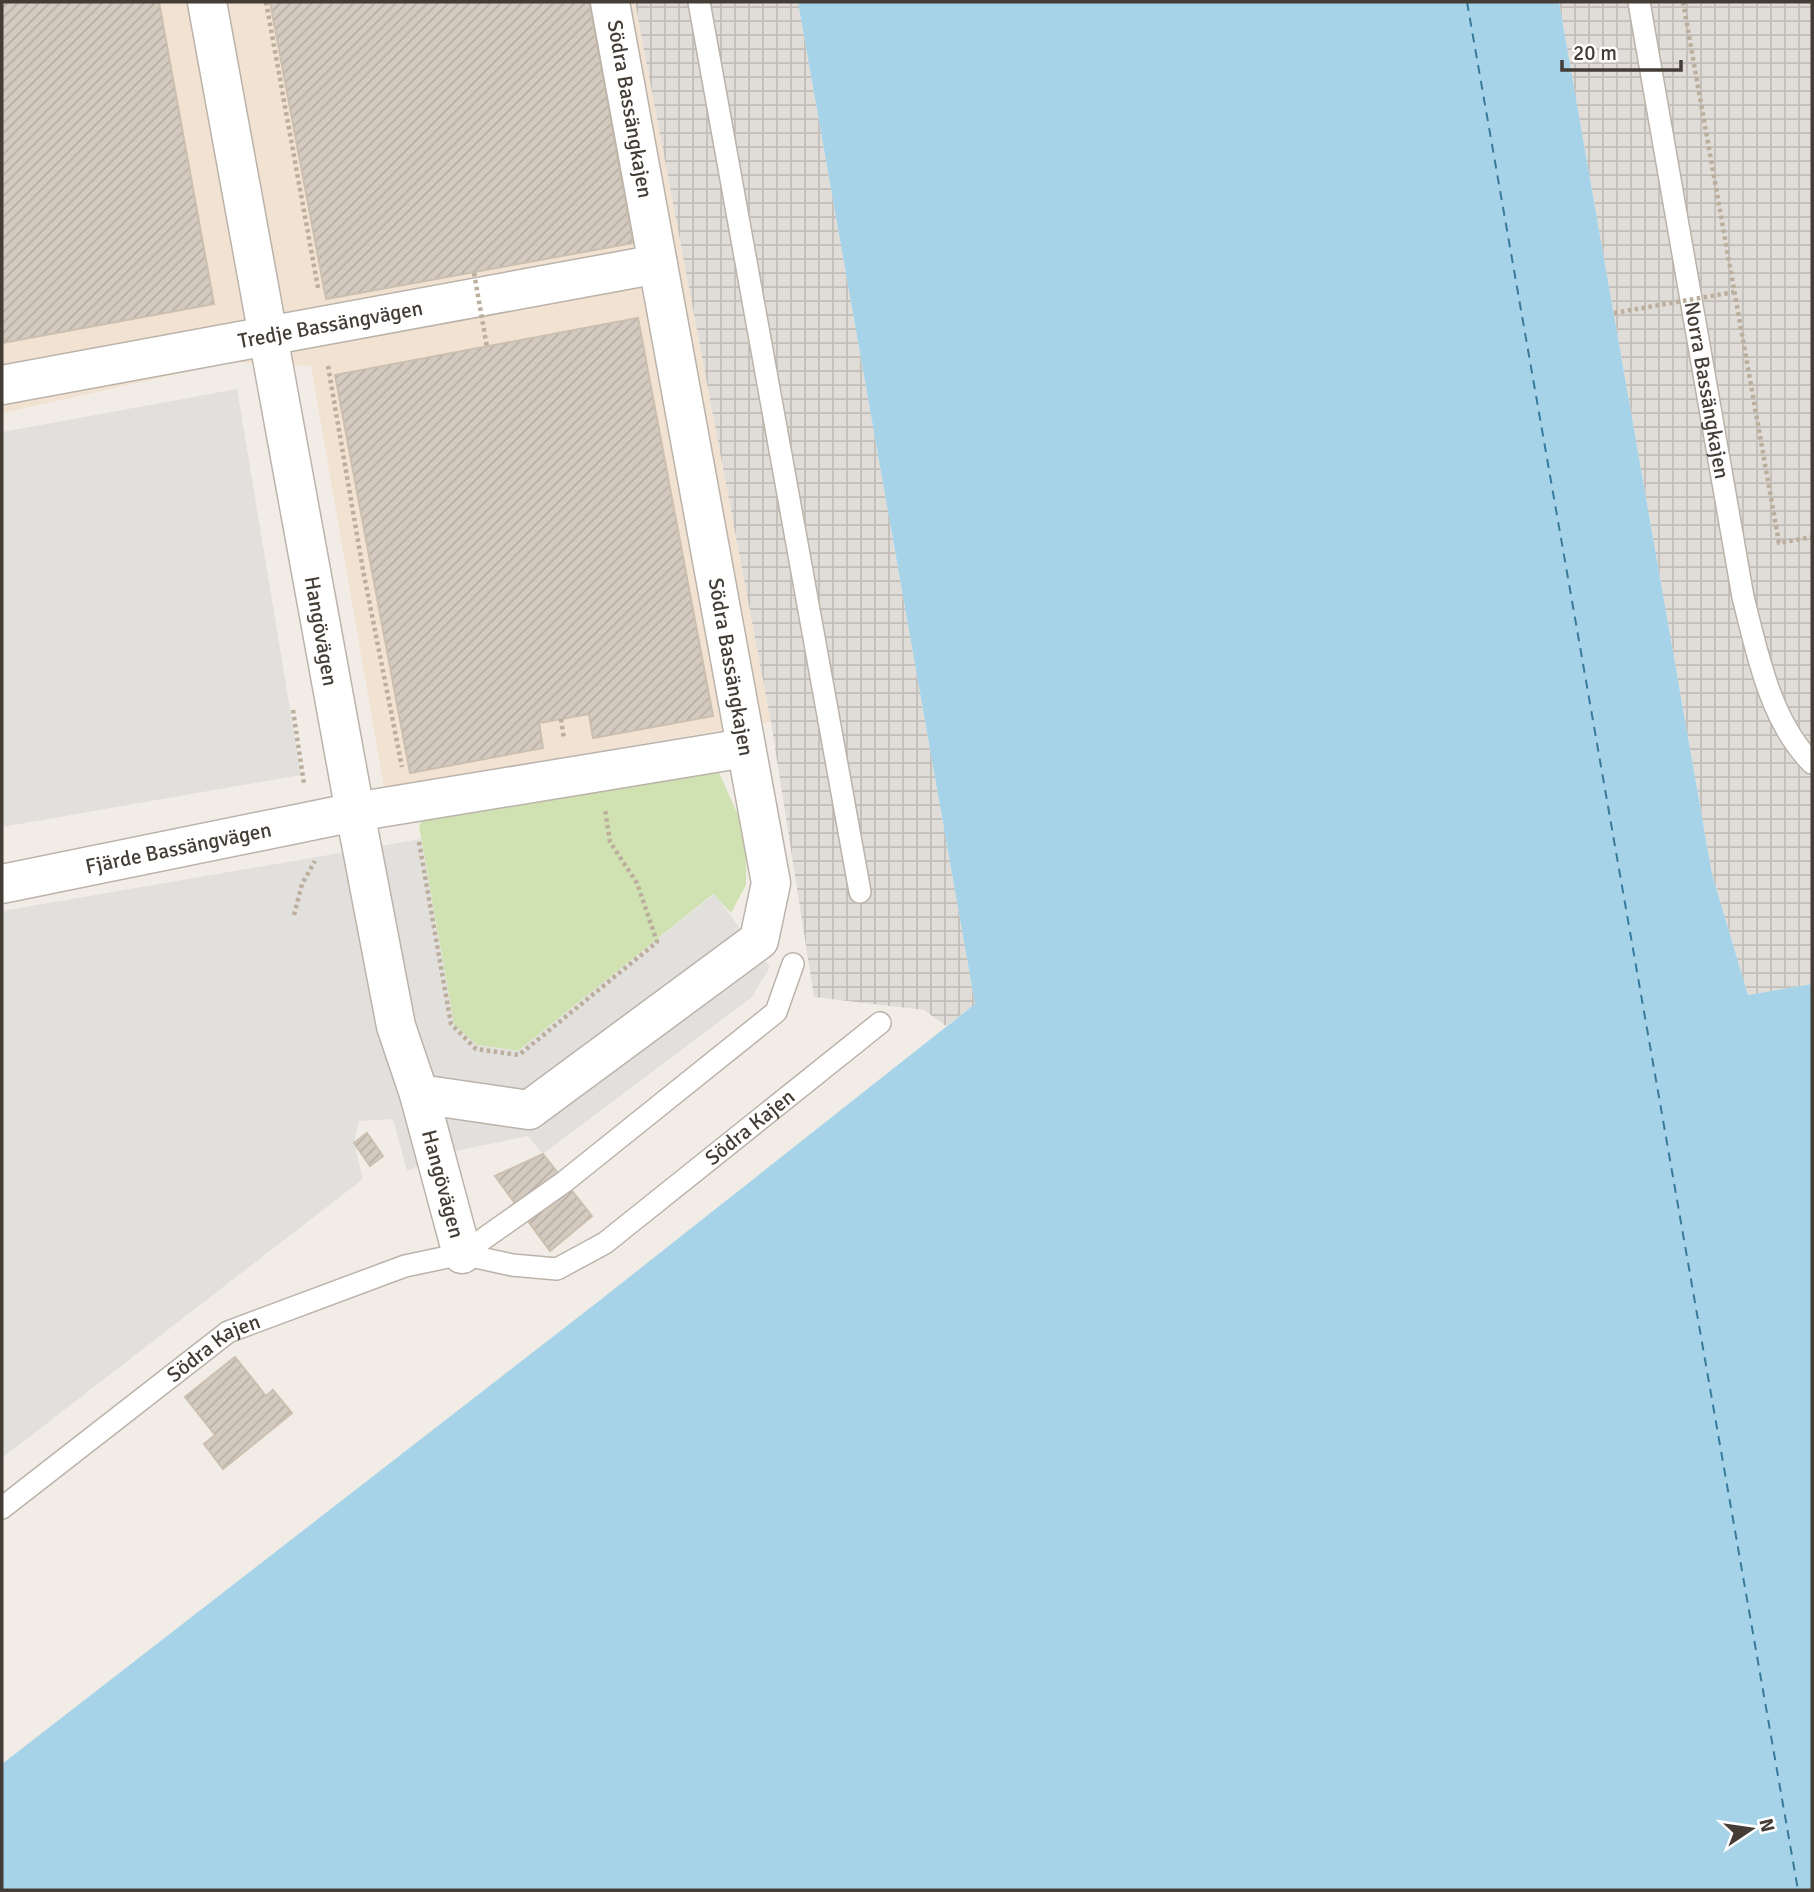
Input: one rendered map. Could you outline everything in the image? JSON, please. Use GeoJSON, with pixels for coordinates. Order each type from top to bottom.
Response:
{"type":"FeatureCollection","features":[{"type":"Feature","properties":{"kind":"street","name":"Hangövägen"},"geometry":{"type":"LineString","coordinates":[[207,2],[266,335],[396,1026],[419,1094],[462,1254]]}},
{"type":"Feature","properties":{"kind":"street","name":"Södra Bassängkajen"},"geometry":{"type":"LineString","coordinates":[[419,1094],[530,1110],[759,940],[771,883],[610,2]]}},
{"type":"Feature","properties":{"kind":"street","name":"Tredje Bassängvägen"},"geometry":{"type":"LineString","coordinates":[[2,384],[658,264]]}},
{"type":"Feature","properties":{"kind":"street"},"geometry":{"type":"LineString","coordinates":[[355,812],[408,787],[599,771],[745,748]]}},
{"type":"Feature","properties":{"kind":"street","name":"Fjärde Bassängvägen"},"geometry":{"type":"LineString","coordinates":[[2,884],[355,812]]}},
{"type":"Feature","properties":{"kind":"lane"},"geometry":{"type":"LineString","coordinates":[[699,2],[860,892]]}},
{"type":"Feature","properties":{"kind":"lane","name":"Norra Bassängkajen"},"geometry":{"type":"LineString","coordinates":[[1639,2],[1743,597],[1761,666],[1783,720],[1812,763]]}},
{"type":"Feature","properties":{"kind":"lane","name":"Södra Kajen"},"geometry":{"type":"LineString","coordinates":[[2,1508],[228,1332],[405,1266],[462,1254],[564,1182],[776,1012],[793,964]]}},
{"type":"Feature","properties":{"kind":"lane","name":"Södra Kajen"},"geometry":{"type":"LineString","coordinates":[[462,1254],[512,1265],[557,1269],[605,1243],[880,1023]]}},
{"type":"Feature","properties":{"kind":"path"},"geometry":{"type":"LineString","coordinates":[[266,2],[317,277],[321,326],[363,570],[408,787],[451,1024],[476,1049],[519,1055],[657,942],[637,883],[610,842],[599,771]]}},
{"type":"Feature","properties":{"kind":"path"},"geometry":{"type":"LineString","coordinates":[[1684,2],[1779,543],[1812,537]]}},
{"type":"Feature","properties":{"kind":"path"},"geometry":{"type":"LineString","coordinates":[[474,273],[487,347]]}},
{"type":"Feature","properties":{"kind":"path"},"geometry":{"type":"LineString","coordinates":[[1614,313],[1734,292]]}},
{"type":"Feature","properties":{"kind":"shaded area"},"geometry":{"type":"Polygon","coordinates":[[[2,2],[635,2],[771,722],[384,787],[311,366],[232,362],[2,413],[2,2]]]}},
{"type":"Feature","properties":{"kind":"shaded area"},"geometry":{"type":"Polygon","coordinates":[[[635,2],[798,2],[975,1004],[946,1026],[924,1010],[814,997],[771,722],[635,2]]]}},
{"type":"Feature","properties":{"kind":"shaded area"},"geometry":{"type":"Polygon","coordinates":[[[1559,2],[1812,2],[1812,984],[1748,995],[1712,874],[1559,2]]]}},
{"type":"Feature","properties":{"kind":"shaded area"},"geometry":{"type":"Polygon","coordinates":[[[237,389],[301,775],[2,827],[2,432],[237,389]]]}},
{"type":"Feature","properties":{"kind":"shaded area"},"geometry":{"type":"Polygon","coordinates":[[[421,839],[454,1025],[477,1045],[518,1051],[714,894],[770,967],[752,997],[543,1154],[528,1136],[451,1152],[407,1171],[393,1119],[359,1121],[354,1143],[363,1179],[2,1458],[2,911],[421,839]]]}},
{"type":"Feature","properties":{"kind":"green space"},"geometry":{"type":"Polygon","coordinates":[[[717,768],[746,833],[746,885],[731,913],[713,894],[518,1051],[477,1045],[454,1025],[419,826],[425,816],[717,768]]]}},
{"type":"Feature","properties":{"kind":"water"},"geometry":{"type":"Polygon","coordinates":[[[798,2],[1559,2],[1712,874],[1748,995],[1812,984],[1812,1890],[2,1890],[2,1764],[599,1301],[975,1004],[798,2]]]}},
{"type":"Feature","properties":{"kind":"building"},"geometry":{"type":"Polygon","coordinates":[[[2,2],[159,2],[214,304],[2,343],[2,2]]]}},
{"type":"Feature","properties":{"kind":"building"},"geometry":{"type":"Polygon","coordinates":[[[270,2],[589,2],[633,243],[326,299],[270,2]]]}},
{"type":"Feature","properties":{"kind":"building"},"geometry":{"type":"Polygon","coordinates":[[[638,318],[713,716],[593,738],[589,714],[539,723],[543,748],[410,773],[335,375],[638,318]]]}},
{"type":"Feature","properties":{"kind":"building"},"geometry":{"type":"Polygon","coordinates":[[[367,1133],[383,1156],[370,1166],[354,1143],[367,1133]]]}},
{"type":"Feature","properties":{"kind":"building"},"geometry":{"type":"Polygon","coordinates":[[[543,1154],[592,1216],[550,1251],[495,1176],[543,1154]]]}},
{"type":"Feature","properties":{"kind":"building"},"geometry":{"type":"Polygon","coordinates":[[[235,1357],[266,1396],[273,1390],[292,1413],[223,1469],[204,1444],[215,1435],[185,1397],[235,1357]]]}},
{"type":"Feature","properties":{"kind":"ferry route"},"geometry":{"type":"LineString","coordinates":[[1467,2],[1798,1890]]}}]}
